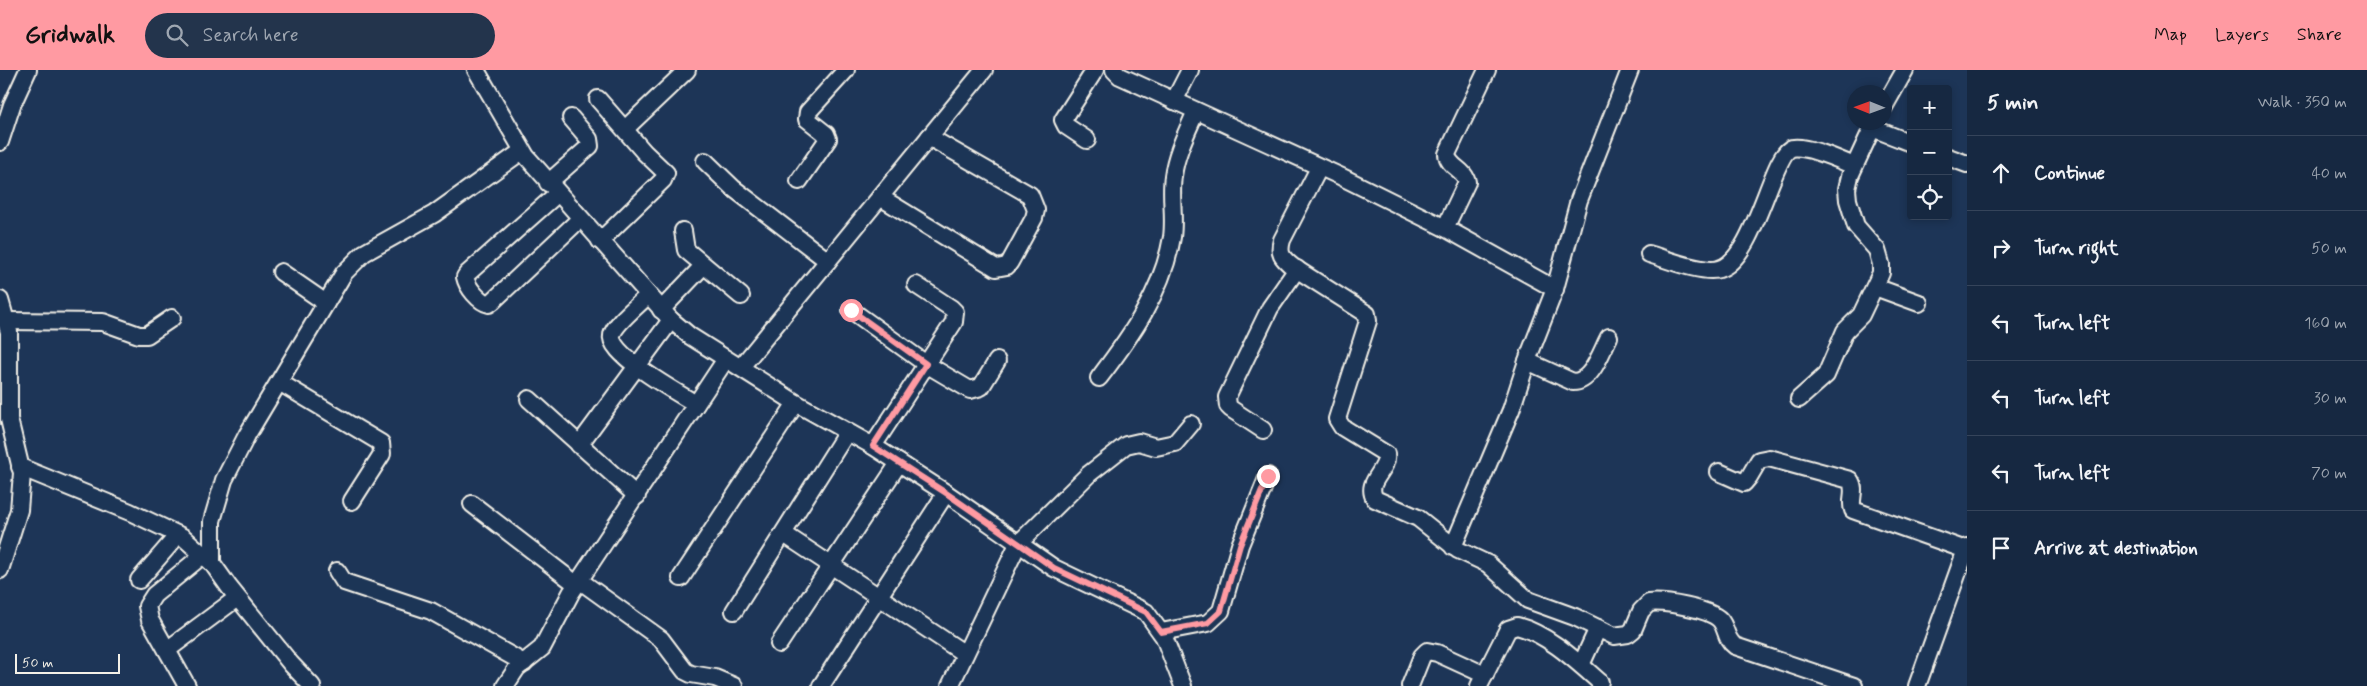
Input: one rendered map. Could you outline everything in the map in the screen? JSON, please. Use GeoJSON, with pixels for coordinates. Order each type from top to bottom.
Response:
{"type":"FeatureCollection","features":[{"type":"Feature","properties":{"kind":"street"},"geometry":{"type":"LineString","coordinates":[[0,142],[12,105],[28,70]]}},
{"type":"Feature","properties":{"kind":"street"},"geometry":{"type":"LineString","coordinates":[[476,70],[522,151],[552,189],[648,296],[690,336],[796,404],[873,446],[946,493],[1054,568],[1146,612],[1161,632],[1182,686]]}},
{"type":"Feature","properties":{"kind":"street"},"geometry":{"type":"LineString","coordinates":[[625,129],[687,70]]}},
{"type":"Feature","properties":{"kind":"street"},"geometry":{"type":"LineString","coordinates":[[799,181],[828,139],[826,134],[807,119],[808,112],[846,70]]}},
{"type":"Feature","properties":{"kind":"street"},"geometry":{"type":"LineString","coordinates":[[741,367],[984,70]]}},
{"type":"Feature","properties":{"kind":"street"},"geometry":{"type":"LineString","coordinates":[[1087,140],[1066,126],[1062,120],[1095,70]]}},
{"type":"Feature","properties":{"kind":"street"},"geometry":{"type":"LineString","coordinates":[[1114,70],[1120,76],[1445,228],[1555,289]]}},
{"type":"Feature","properties":{"kind":"street"},"geometry":{"type":"LineString","coordinates":[[1174,101],[1190,70]]}},
{"type":"Feature","properties":{"kind":"street"},"geometry":{"type":"LineString","coordinates":[[1445,228],[1467,182],[1464,175],[1449,161],[1447,154],[1488,70]]}},
{"type":"Feature","properties":{"kind":"street"},"geometry":{"type":"LineString","coordinates":[[1453,547],[1511,410],[1527,361],[1555,289],[1579,200],[1630,70]]}},
{"type":"Feature","properties":{"kind":"street"},"geometry":{"type":"LineString","coordinates":[[1892,93],[1905,70]]}},
{"type":"Feature","properties":{"kind":"street"},"geometry":{"type":"LineString","coordinates":[[598,99],[644,152],[665,169],[666,177],[600,241]]}},
{"type":"Feature","properties":{"kind":"street"},"geometry":{"type":"LineString","coordinates":[[1099,378],[1140,321],[1154,295],[1171,239],[1174,214],[1173,177],[1175,165],[1196,111]]}},
{"type":"Feature","properties":{"kind":"street"},"geometry":{"type":"LineString","coordinates":[[571,118],[589,139],[590,146],[552,189],[467,274],[467,283],[482,301],[489,304],[580,219]]}},
{"type":"Feature","properties":{"kind":"street"},"geometry":{"type":"LineString","coordinates":[[1800,399],[1826,375],[1845,331],[1861,315],[1881,273],[1879,256],[1856,226],[1848,200],[1847,189],[1854,166],[1872,130]]}},
{"type":"Feature","properties":{"kind":"street"},"geometry":{"type":"LineString","coordinates":[[1884,130],[1907,141]]}},
{"type":"Feature","properties":{"kind":"street"},"geometry":{"type":"LineString","coordinates":[[880,197],[996,268],[1007,266],[1034,218],[1036,210],[1030,195],[929,137]]}},
{"type":"Feature","properties":{"kind":"street"},"geometry":{"type":"LineString","coordinates":[[1649,254],[1701,269],[1719,270],[1730,262],[1744,243],[1764,203],[1782,158],[1787,151],[1792,148],[1803,148],[1854,166]]}},
{"type":"Feature","properties":{"kind":"street"},"geometry":{"type":"LineString","coordinates":[[208,559],[216,501],[224,480],[279,382],[344,273],[364,253],[434,214],[522,151]]}},
{"type":"Feature","properties":{"kind":"street"},"geometry":{"type":"LineString","coordinates":[[1952,158],[1967,164]]}},
{"type":"Feature","properties":{"kind":"street"},"geometry":{"type":"LineString","coordinates":[[705,161],[733,188],[828,261]]}},
{"type":"Feature","properties":{"kind":"street"},"geometry":{"type":"LineString","coordinates":[[1320,168],[1280,246],[1282,258],[1367,314],[1368,321],[1337,419],[1342,427],[1386,454],[1386,461],[1373,483],[1372,495],[1379,502],[1418,518],[1453,547],[1488,564],[1535,604],[1575,617],[1614,636],[1628,634],[1645,606],[1659,602],[1669,603],[1715,615],[1722,622],[1727,638],[1735,646],[1854,686]]}},
{"type":"Feature","properties":{"kind":"street"},"geometry":{"type":"LineString","coordinates":[[683,231],[686,250],[741,296]]}},
{"type":"Feature","properties":{"kind":"street"},"geometry":{"type":"LineString","coordinates":[[579,445],[637,366],[666,315],[703,266]]}},
{"type":"Feature","properties":{"kind":"street"},"geometry":{"type":"LineString","coordinates":[[1263,430],[1231,409],[1227,402],[1227,397],[1270,308],[1297,269]]}},
{"type":"Feature","properties":{"kind":"street"},"geometry":{"type":"LineString","coordinates":[[280,272],[326,303]]}},
{"type":"Feature","properties":{"kind":"street"},"geometry":{"type":"LineString","coordinates":[[873,446],[954,322],[954,312],[916,285]]}},
{"type":"Feature","properties":{"kind":"street"},"geometry":{"type":"LineString","coordinates":[[1875,287],[1919,303]]}},
{"type":"Feature","properties":{"kind":"street"},"geometry":{"type":"LineString","coordinates":[[648,296],[617,327],[611,338],[615,348],[637,366],[696,404]]}},
{"type":"Feature","properties":{"kind":"street"},"geometry":{"type":"LineString","coordinates":[[0,300],[9,332],[10,419],[20,467],[21,493],[19,510],[3,548],[0,570]]}},
{"type":"Feature","properties":{"kind":"street"},"geometry":{"type":"LineString","coordinates":[[851,310],[926,364],[964,387],[976,390],[985,381],[997,361]]}},
{"type":"Feature","properties":{"kind":"street"},"geometry":{"type":"LineString","coordinates":[[6,321],[103,322],[147,335],[172,318]]}},
{"type":"Feature","properties":{"kind":"street"},"geometry":{"type":"LineString","coordinates":[[1527,361],[1573,382],[1579,382],[1588,376],[1609,338]]}},
{"type":"Feature","properties":{"kind":"street"},"geometry":{"type":"LineString","coordinates":[[505,686],[517,668],[542,648],[578,582],[637,496],[726,359]]}},
{"type":"Feature","properties":{"kind":"street"},"geometry":{"type":"LineString","coordinates":[[279,382],[381,443],[382,454],[352,500]]}},
{"type":"Feature","properties":{"kind":"street"},"geometry":{"type":"LineString","coordinates":[[529,400],[637,496]]}},
{"type":"Feature","properties":{"kind":"street"},"geometry":{"type":"LineString","coordinates":[[681,578],[796,404]]}},
{"type":"Feature","properties":{"kind":"street"},"geometry":{"type":"LineString","coordinates":[[950,686],[1018,544],[1089,474],[1126,445],[1139,442],[1156,447],[1175,443],[1191,424]]}},
{"type":"Feature","properties":{"kind":"street"},"geometry":{"type":"LineString","coordinates":[[734,611],[847,432]]}},
{"type":"Feature","properties":{"kind":"street"},"geometry":{"type":"LineString","coordinates":[[1719,472],[1744,482],[1759,460],[1769,458],[1850,480],[1854,487],[1851,504],[1853,510],[1966,549],[1917,686]]}},
{"type":"Feature","properties":{"kind":"street"},"geometry":{"type":"LineString","coordinates":[[779,644],[832,566],[898,462]]}},
{"type":"Feature","properties":{"kind":"street"},"geometry":{"type":"LineString","coordinates":[[20,467],[130,512],[178,535],[208,559],[237,598],[312,686]]}},
{"type":"Feature","properties":{"kind":"street"},"geometry":{"type":"LineString","coordinates":[[1161,632],[1208,623],[1221,611],[1240,545],[1268,476]]}},
{"type":"Feature","properties":{"kind":"street"},"geometry":{"type":"LineString","coordinates":[[821,686],[880,598],[946,493]]}},
{"type":"Feature","properties":{"kind":"street"},"geometry":{"type":"LineString","coordinates":[[472,504],[578,582],[661,639],[685,670],[691,674],[715,678],[734,686]]}},
{"type":"Feature","properties":{"kind":"street"},"geometry":{"type":"LineString","coordinates":[[784,534],[965,654]]}},
{"type":"Feature","properties":{"kind":"street"},"geometry":{"type":"LineString","coordinates":[[139,580],[178,535]]}},
{"type":"Feature","properties":{"kind":"street"},"geometry":{"type":"LineString","coordinates":[[187,686],[150,620],[148,606],[154,595],[208,559]]}},
{"type":"Feature","properties":{"kind":"street"},"geometry":{"type":"LineString","coordinates":[[337,571],[344,582],[431,611],[524,663]]}},
{"type":"Feature","properties":{"kind":"street"},"geometry":{"type":"LineString","coordinates":[[167,650],[237,598]]}},
{"type":"Feature","properties":{"kind":"street"},"geometry":{"type":"LineString","coordinates":[[1410,686],[1422,656],[1427,651],[1437,653],[1482,681],[1508,629],[1512,627],[1523,628],[1543,638],[1581,665],[1600,682]]}},
{"type":"Feature","properties":{"kind":"street"},"geometry":{"type":"LineString","coordinates":[[1581,665],[1598,628]]}},
{"type":"Feature","properties":{"kind":"route"},"geometry":{"type":"LineString","coordinates":[[851,310],[926,364],[873,446],[946,493],[1054,568],[1133,604],[1146,612],[1161,632],[1208,623],[1216,618],[1221,611],[1240,545],[1268,476]]}}]}
